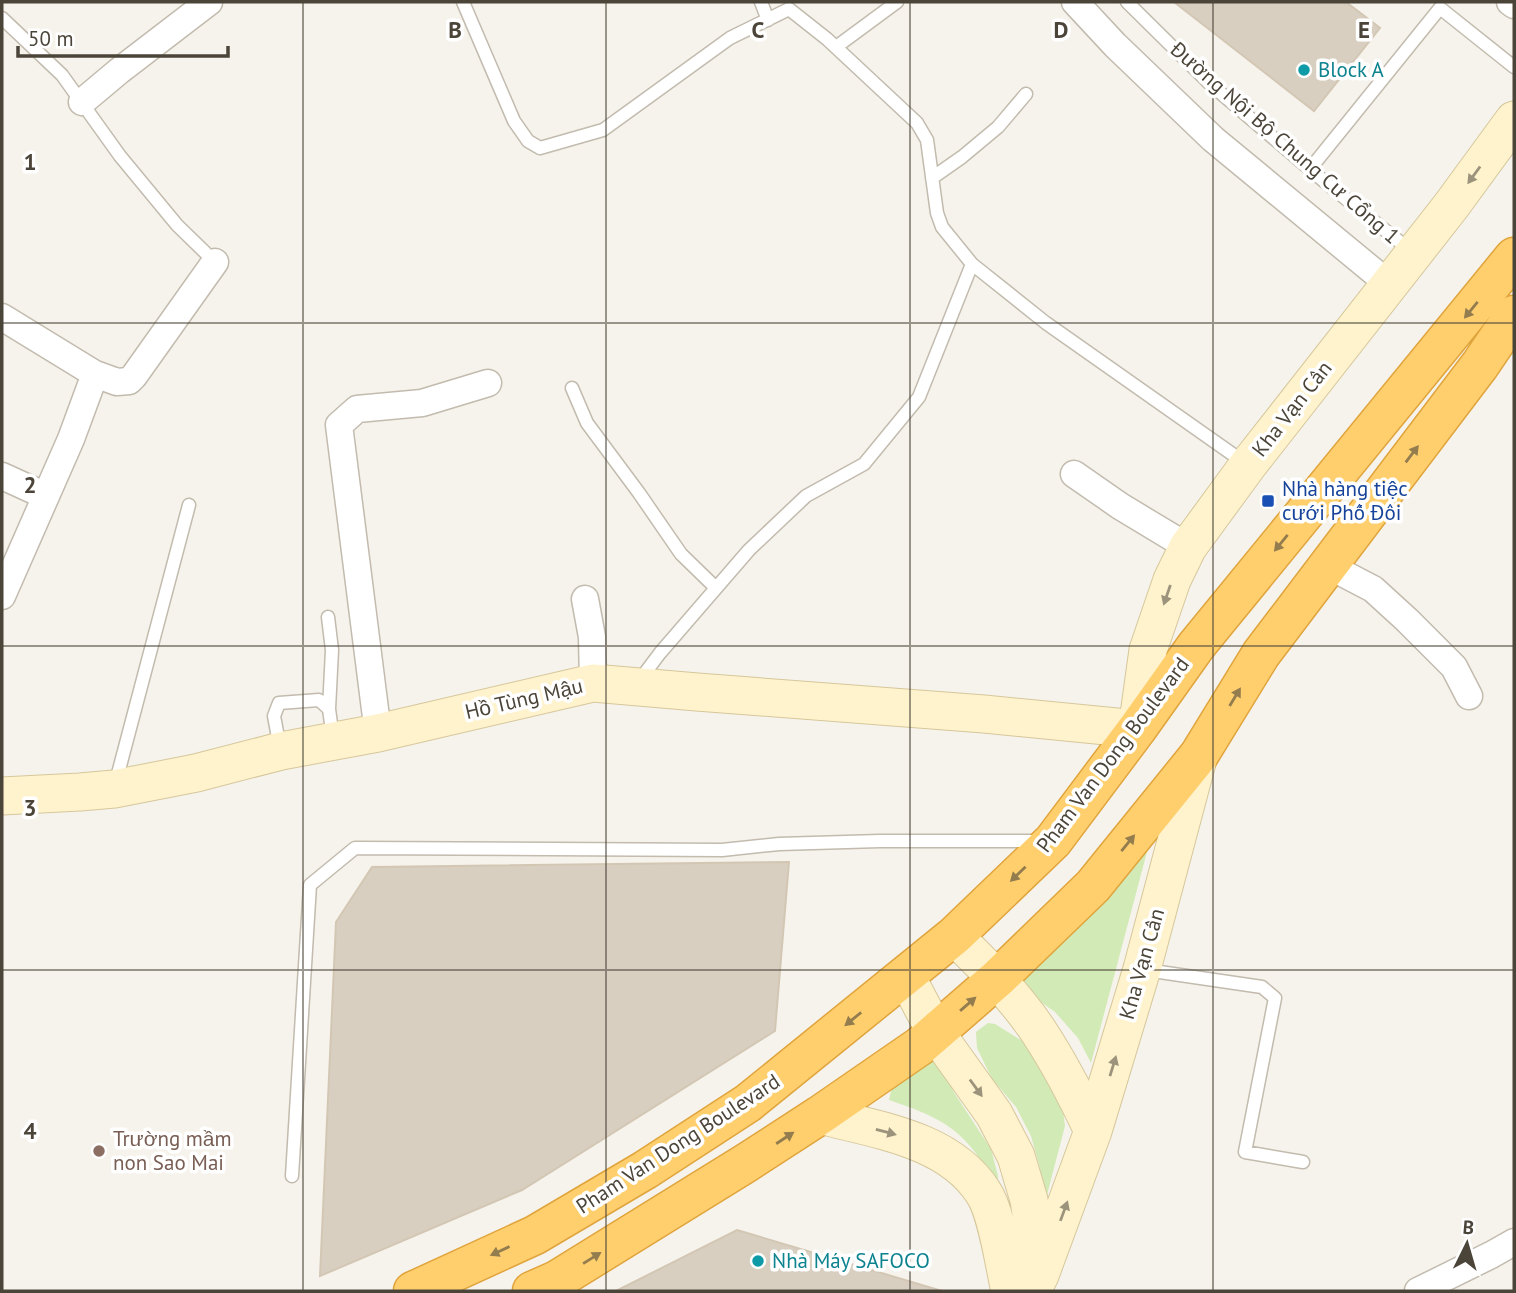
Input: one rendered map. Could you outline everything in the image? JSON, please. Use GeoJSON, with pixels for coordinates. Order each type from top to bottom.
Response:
{"type":"FeatureCollection","features":[{"type":"Feature","properties":{"kind":"highway","name":"Pham Van Dong Boulevard"},"geometry":{"type":"LineString","coordinates":[[413,1291],[535,1235],[645,1170],[748,1103],[954,936],[1053,841],[1196,646],[1514,257]]}},
{"type":"Feature","properties":{"kind":"highway"},"geometry":{"type":"LineString","coordinates":[[532,1291],[556,1280],[746,1163],[920,1046],[998,978],[1093,886],[1199,755],[1261,654],[1480,365],[1514,315]]}},
{"type":"Feature","properties":{"kind":"main road","name":"Kha Vạn Cân"},"geometry":{"type":"LineString","coordinates":[[1137,729],[1148,650],[1172,580],[1188,547],[1514,120]]}},
{"type":"Feature","properties":{"kind":"main road","name":"Hồ Tùng Mậu"},"geometry":{"type":"LineString","coordinates":[[2,796],[114,789],[196,773],[281,751],[331,725],[378,733],[593,682],[984,713],[1137,729]]}},
{"type":"Feature","properties":{"kind":"main road","name":"Kha Vạn Cân"},"geometry":{"type":"LineString","coordinates":[[1027,1286],[1093,1131],[1142,969],[1199,755]]}},
{"type":"Feature","properties":{"kind":"main road"},"geometry":{"type":"LineString","coordinates":[[954,936],[998,978],[1038,1030],[1056,1058],[1093,1131]]}},
{"type":"Feature","properties":{"kind":"main road"},"geometry":{"type":"LineString","coordinates":[[906,976],[936,1033],[994,1114],[1016,1156],[1028,1200],[1027,1286]]}},
{"type":"Feature","properties":{"kind":"main road"},"geometry":{"type":"LineString","coordinates":[[820,1115],[909,1138],[960,1164],[984,1193],[994,1221],[1027,1286]]}},
{"type":"Feature","properties":{"kind":"street"},"geometry":{"type":"LineString","coordinates":[[82,102],[209,2]]}},
{"type":"Feature","properties":{"kind":"street"},"geometry":{"type":"LineString","coordinates":[[1076,2],[1115,45],[1213,139],[1390,285]]}},
{"type":"Feature","properties":{"kind":"street"},"geometry":{"type":"LineString","coordinates":[[1510,2],[1514,5]]}},
{"type":"Feature","properties":{"kind":"street"},"geometry":{"type":"LineString","coordinates":[[2,317],[96,374],[117,382],[129,381],[215,262]]}},
{"type":"Feature","properties":{"kind":"street"},"geometry":{"type":"LineString","coordinates":[[2,596],[71,439],[96,374]]}},
{"type":"Feature","properties":{"kind":"street"},"geometry":{"type":"LineString","coordinates":[[378,733],[338,425],[357,409],[422,403],[488,383]]}},
{"type":"Feature","properties":{"kind":"street"},"geometry":{"type":"LineString","coordinates":[[1074,474],[1120,506],[1188,547]]}},
{"type":"Feature","properties":{"kind":"street"},"geometry":{"type":"LineString","coordinates":[[2,476],[46,496]]}},
{"type":"Feature","properties":{"kind":"street"},"geometry":{"type":"LineString","coordinates":[[1328,565],[1373,589],[1407,620],[1454,667],[1469,696]]}},
{"type":"Feature","properties":{"kind":"street"},"geometry":{"type":"LineString","coordinates":[[585,598],[592,637],[593,682]]}},
{"type":"Feature","properties":{"kind":"street"},"geometry":{"type":"LineString","coordinates":[[1418,1291],[1503,1256],[1514,1242]]}},
{"type":"Feature","properties":{"kind":"lane"},"geometry":{"type":"LineString","coordinates":[[463,2],[514,121],[528,141],[540,148],[603,130],[730,38],[789,9],[836,47],[917,122],[927,140],[937,213],[942,227],[972,264],[1046,323],[1248,465]]}},
{"type":"Feature","properties":{"kind":"lane"},"geometry":{"type":"LineString","coordinates":[[761,2],[768,20]]}},
{"type":"Feature","properties":{"kind":"lane"},"geometry":{"type":"LineString","coordinates":[[836,47],[897,2]]}},
{"type":"Feature","properties":{"kind":"lane","name":"Đường Nội Bộ Chung Cư Cổng 1"},"geometry":{"type":"LineString","coordinates":[[1127,2],[1209,83],[1414,254]]}},
{"type":"Feature","properties":{"kind":"lane"},"geometry":{"type":"LineString","coordinates":[[1310,169],[1440,8],[1514,66]]}},
{"type":"Feature","properties":{"kind":"lane"},"geometry":{"type":"LineString","coordinates":[[2,18],[62,75],[120,156],[177,225],[215,262]]}},
{"type":"Feature","properties":{"kind":"lane"},"geometry":{"type":"LineString","coordinates":[[932,178],[998,127],[1026,94]]}},
{"type":"Feature","properties":{"kind":"lane"},"geometry":{"type":"LineString","coordinates":[[636,685],[660,653],[749,550],[806,496],[864,464],[919,397],[972,264]]}},
{"type":"Feature","properties":{"kind":"lane"},"geometry":{"type":"LineString","coordinates":[[572,388],[587,423],[681,554],[716,588]]}},
{"type":"Feature","properties":{"kind":"lane"},"geometry":{"type":"LineString","coordinates":[[114,789],[188,505]]}},
{"type":"Feature","properties":{"kind":"lane"},"geometry":{"type":"LineString","coordinates":[[328,617],[332,650],[331,725]]}},
{"type":"Feature","properties":{"kind":"lane"},"geometry":{"type":"LineString","coordinates":[[281,751],[274,716],[279,703],[319,700],[331,725]]}},
{"type":"Feature","properties":{"kind":"lane"},"geometry":{"type":"LineString","coordinates":[[292,1176],[310,885],[355,848],[722,850],[779,844],[880,841],[1053,841]]}},
{"type":"Feature","properties":{"kind":"lane"},"geometry":{"type":"LineString","coordinates":[[1142,969],[1262,987],[1275,998],[1245,1153],[1303,1162]]}},
{"type":"Feature","properties":{"kind":"green space"},"geometry":{"type":"Polygon","coordinates":[[[1152,833],[1091,1063],[1078,1038],[1055,1012],[1015,984],[1152,833]]]}},
{"type":"Feature","properties":{"kind":"green space"},"geometry":{"type":"Polygon","coordinates":[[[988,1023],[995,1024],[1024,1042],[1061,1094],[1065,1126],[1043,1210],[1040,1168],[1031,1136],[1016,1107],[992,1079],[977,1048],[976,1032],[988,1023]]]}},
{"type":"Feature","properties":{"kind":"green space"},"geometry":{"type":"Polygon","coordinates":[[[938,1054],[953,1091],[991,1149],[998,1176],[998,1194],[980,1159],[958,1134],[926,1114],[889,1100],[892,1087],[938,1054]]]}},
{"type":"Feature","properties":{"kind":"building","name":"Block A"},"geometry":{"type":"Polygon","coordinates":[[[1174,2],[1346,2],[1380,28],[1314,111],[1174,2]]]}},
{"type":"Feature","properties":{"kind":"building"},"geometry":{"type":"Polygon","coordinates":[[[789,862],[775,1031],[522,1190],[320,1276],[336,922],[372,867],[789,862]]]}},
{"type":"Feature","properties":{"kind":"building","name":"Nhà Máy SAFOCO"},"geometry":{"type":"Polygon","coordinates":[[[737,1230],[942,1291],[616,1291],[737,1230]]]}},
{"type":"Feature","properties":{"kind":"place","name":"Block A"},"geometry":{"type":"Point","coordinates":[1304,70]}},
{"type":"Feature","properties":{"kind":"place","name":"Nhà hàng tiệc cưới Phố Đôi"},"geometry":{"type":"Point","coordinates":[1268,501]}},
{"type":"Feature","properties":{"kind":"place","name":"Trường mầm non Sao Mai"},"geometry":{"type":"Point","coordinates":[99,1151]}},
{"type":"Feature","properties":{"kind":"place","name":"Nhà Máy SAFOCO"},"geometry":{"type":"Point","coordinates":[758,1261]}}]}
